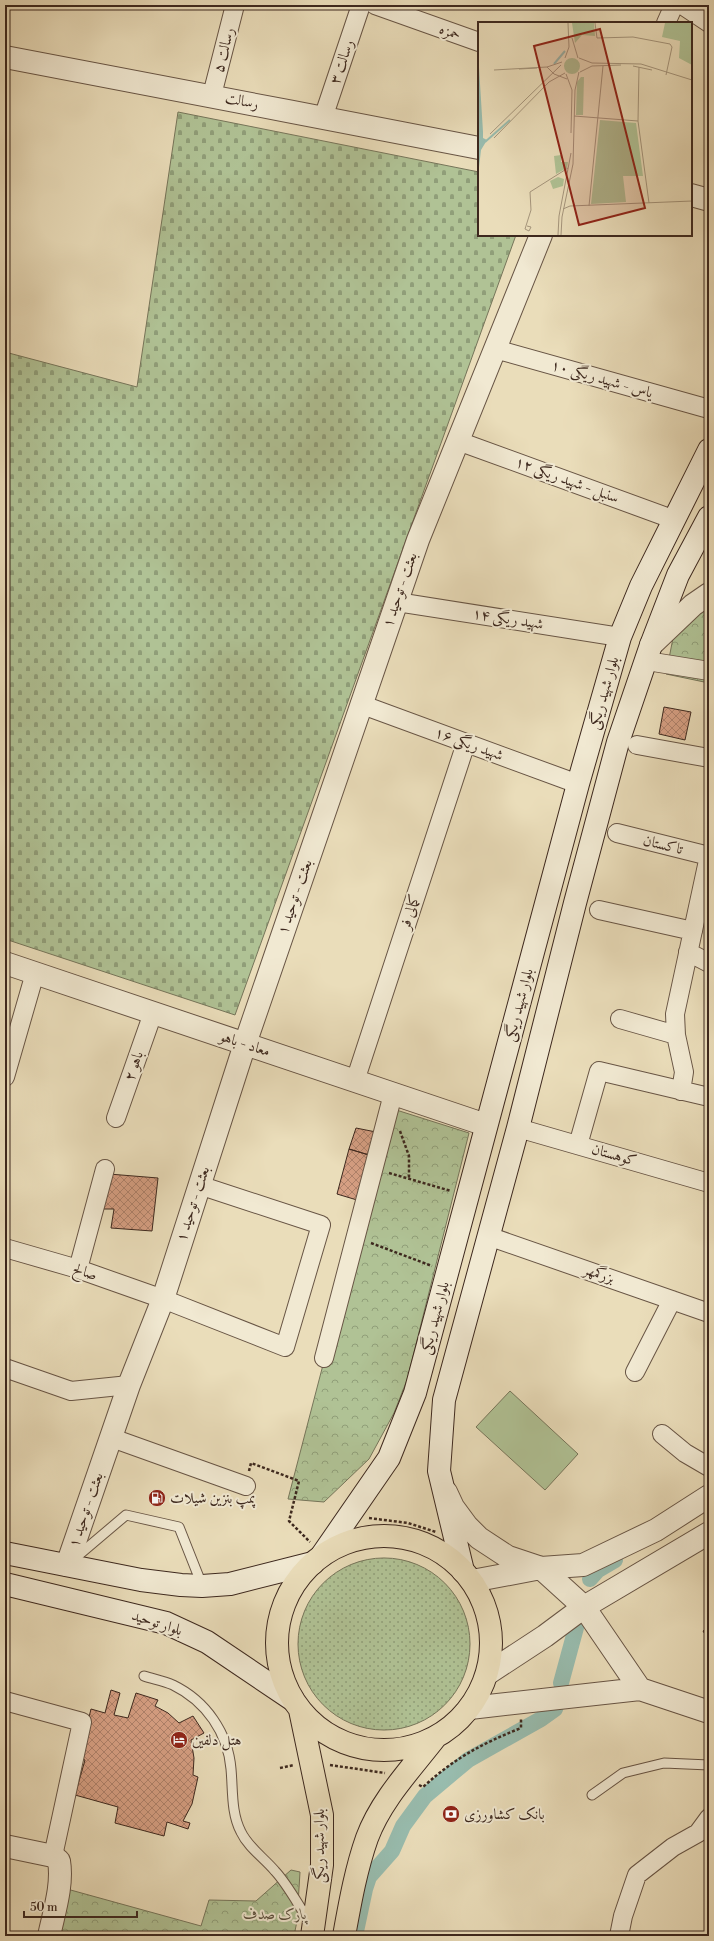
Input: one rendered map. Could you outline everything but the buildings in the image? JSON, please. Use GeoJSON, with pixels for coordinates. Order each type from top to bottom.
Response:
{"type":"FeatureCollection","features":[{"type":"Feature","properties":{"kind":"highway"},"geometry":{"type":"LineString","coordinates":[[380,1536],[411,1539],[440,1551],[468,1576],[482,1598],[492,1635],[491,1655],[487,1674],[480,1692],[470,1708],[456,1723],[435,1738],[412,1747],[387,1750],[363,1748],[339,1740],[318,1728],[296,1705],[286,1686],[279,1665],[276,1642],[277,1628],[286,1599],[302,1573],[317,1559],[350,1541],[380,1536]]}},
{"type":"Feature","properties":{"kind":"highway","name":"بلوار شهید ریگی"},"geometry":{"type":"LineString","coordinates":[[296,1705],[322,1815],[322,1865],[313,1932]]}},
{"type":"Feature","properties":{"kind":"highway"},"geometry":{"type":"LineString","coordinates":[[344,1936],[352,1893],[367,1838],[391,1794],[435,1738]]}},
{"type":"Feature","properties":{"kind":"street","name":"رسالت ۵"},"geometry":{"type":"LineString","coordinates":[[212,95],[235,5]]}},
{"type":"Feature","properties":{"kind":"street","name":"رسالت ۳"},"geometry":{"type":"LineString","coordinates":[[323,118],[361,5]]}},
{"type":"Feature","properties":{"kind":"street","name":"حمزه"},"geometry":{"type":"LineString","coordinates":[[375,5],[478,42]]}},
{"type":"Feature","properties":{"kind":"street"},"geometry":{"type":"LineString","coordinates":[[666,22],[674,5]]}},
{"type":"Feature","properties":{"kind":"street"},"geometry":{"type":"LineString","coordinates":[[682,5],[709,23]]}},
{"type":"Feature","properties":{"kind":"street","name":"رسالت"},"geometry":{"type":"LineString","coordinates":[[5,57],[212,95],[478,148]]}},
{"type":"Feature","properties":{"kind":"street"},"geometry":{"type":"LineString","coordinates":[[692,195],[709,200]]}},
{"type":"Feature","properties":{"kind":"street","name":"بعثت - توحید ۱"},"geometry":{"type":"LineString","coordinates":[[67,1565],[129,1385],[163,1299],[245,1044],[360,704],[418,540],[541,236]]}},
{"type":"Feature","properties":{"kind":"street","name":"یاس - شهید ریگی ۱۰"},"geometry":{"type":"LineString","coordinates":[[495,349],[709,409]]}},
{"type":"Feature","properties":{"kind":"street","name":"سنبل - شهید ریگی ۱۲"},"geometry":{"type":"LineString","coordinates":[[458,440],[675,520]]}},
{"type":"Feature","properties":{"kind":"street","name":"بلوار شهید ریگی"},"geometry":{"type":"LineString","coordinates":[[317,1559],[354,1510],[389,1458],[415,1393],[578,784],[620,637],[641,586],[709,450]]}},
{"type":"Feature","properties":{"kind":"street","name":"بلوار شهید ریگی"},"geometry":{"type":"LineString","coordinates":[[468,1576],[452,1531],[439,1471],[444,1400],[518,1128],[575,903],[618,742],[678,575],[709,517]]}},
{"type":"Feature","properties":{"kind":"street"},"geometry":{"type":"LineString","coordinates":[[709,594],[693,605],[649,653],[709,671]]}},
{"type":"Feature","properties":{"kind":"street","name":"شهید ریگی ۱۴"},"geometry":{"type":"LineString","coordinates":[[397,602],[620,637]]}},
{"type":"Feature","properties":{"kind":"street","name":"شهید ریگی ۱۶"},"geometry":{"type":"LineString","coordinates":[[360,704],[578,784]]}},
{"type":"Feature","properties":{"kind":"street","name":"کمالی فر"},"geometry":{"type":"LineString","coordinates":[[355,1081],[466,743]]}},
{"type":"Feature","properties":{"kind":"street"},"geometry":{"type":"LineString","coordinates":[[637,745],[709,758]]}},
{"type":"Feature","properties":{"kind":"street","name":"تاکستان"},"geometry":{"type":"LineString","coordinates":[[617,833],[709,856]]}},
{"type":"Feature","properties":{"kind":"street"},"geometry":{"type":"LineString","coordinates":[[681,1091],[684,1072],[676,1034],[675,1014],[693,931],[704,903],[709,856]]}},
{"type":"Feature","properties":{"kind":"street"},"geometry":{"type":"LineString","coordinates":[[599,910],[693,931]]}},
{"type":"Feature","properties":{"kind":"street"},"geometry":{"type":"LineString","coordinates":[[688,952],[709,963]]}},
{"type":"Feature","properties":{"kind":"street","name":"معاد - باهو"},"geometry":{"type":"LineString","coordinates":[[5,963],[486,1125]]}},
{"type":"Feature","properties":{"kind":"street"},"geometry":{"type":"LineString","coordinates":[[5,1077],[35,973]]}},
{"type":"Feature","properties":{"kind":"street","name":"باهو ۲"},"geometry":{"type":"LineString","coordinates":[[116,1118],[153,1013]]}},
{"type":"Feature","properties":{"kind":"street"},"geometry":{"type":"LineString","coordinates":[[620,1019],[676,1034]]}},
{"type":"Feature","properties":{"kind":"street"},"geometry":{"type":"LineString","coordinates":[[578,1145],[599,1071],[709,1097]]}},
{"type":"Feature","properties":{"kind":"street"},"geometry":{"type":"LineString","coordinates":[[324,1358],[392,1094]]}},
{"type":"Feature","properties":{"kind":"street","name":"کوهستان"},"geometry":{"type":"LineString","coordinates":[[518,1128],[709,1183]]}},
{"type":"Feature","properties":{"kind":"street"},"geometry":{"type":"LineString","coordinates":[[78,1269],[105,1169]]}},
{"type":"Feature","properties":{"kind":"street","name":"صالح"},"geometry":{"type":"LineString","coordinates":[[5,1248],[78,1269],[163,1299],[285,1347],[321,1225],[199,1185]]}},
{"type":"Feature","properties":{"kind":"street","name":"بزرگمهر"},"geometry":{"type":"LineString","coordinates":[[488,1236],[709,1313]]}},
{"type":"Feature","properties":{"kind":"street"},"geometry":{"type":"LineString","coordinates":[[635,1372],[672,1300]]}},
{"type":"Feature","properties":{"kind":"street"},"geometry":{"type":"LineString","coordinates":[[5,1368],[71,1391],[129,1385]]}},
{"type":"Feature","properties":{"kind":"street"},"geometry":{"type":"LineString","coordinates":[[662,1434],[685,1453],[709,1467]]}},
{"type":"Feature","properties":{"kind":"street"},"geometry":{"type":"LineString","coordinates":[[112,1438],[246,1486]]}},
{"type":"Feature","properties":{"kind":"street"},"geometry":{"type":"LineString","coordinates":[[443,1486],[453,1507],[467,1526],[479,1538],[508,1557],[541,1568],[584,1607],[640,1689]]}},
{"type":"Feature","properties":{"kind":"street"},"geometry":{"type":"LineString","coordinates":[[468,1576],[583,1565],[656,1530],[709,1496]]}},
{"type":"Feature","properties":{"kind":"street"},"geometry":{"type":"LineString","coordinates":[[487,1674],[545,1636],[584,1607],[709,1533]]}},
{"type":"Feature","properties":{"kind":"street"},"geometry":{"type":"LineString","coordinates":[[5,1553],[141,1580],[181,1586],[230,1584],[317,1559]]}},
{"type":"Feature","properties":{"kind":"street","name":"بلوار توحید"},"geometry":{"type":"LineString","coordinates":[[5,1584],[166,1623],[207,1642],[296,1705]]}},
{"type":"Feature","properties":{"kind":"street"},"geometry":{"type":"LineString","coordinates":[[470,1708],[640,1689],[709,1712]]}},
{"type":"Feature","properties":{"kind":"street"},"geometry":{"type":"LineString","coordinates":[[5,1701],[82,1722],[53,1856]]}},
{"type":"Feature","properties":{"kind":"street"},"geometry":{"type":"LineString","coordinates":[[619,1936],[623,1916],[637,1875],[673,1847],[698,1833],[709,1818]]}},
{"type":"Feature","properties":{"kind":"street"},"geometry":{"type":"LineString","coordinates":[[5,1846],[53,1856],[59,1860],[61,1870],[49,1936]]}},
{"type":"Feature","properties":{"kind":"lane"},"geometry":{"type":"LineString","coordinates":[[67,1565],[126,1515],[179,1527],[202,1586]]}},
{"type":"Feature","properties":{"kind":"lane"},"geometry":{"type":"LineString","coordinates":[[144,1676],[173,1686],[194,1698],[214,1720],[228,1751],[231,1768],[234,1810],[240,1832],[276,1871],[313,1932]]}},
{"type":"Feature","properties":{"kind":"lane"},"geometry":{"type":"LineString","coordinates":[[592,1795],[623,1773],[664,1763],[709,1765]]}},
{"type":"Feature","properties":{"kind":"path"},"geometry":{"type":"LineString","coordinates":[[386,1115],[395,1124],[406,1144],[409,1156],[409,1179]]}},
{"type":"Feature","properties":{"kind":"path"},"geometry":{"type":"LineString","coordinates":[[374,1168],[467,1196]]}},
{"type":"Feature","properties":{"kind":"path"},"geometry":{"type":"LineString","coordinates":[[356,1238],[447,1271]]}},
{"type":"Feature","properties":{"kind":"path"},"geometry":{"type":"LineString","coordinates":[[246,1486],[251,1463],[299,1481],[289,1521],[317,1559]]}},
{"type":"Feature","properties":{"kind":"path"},"geometry":{"type":"LineString","coordinates":[[354,1510],[370,1519],[408,1523],[440,1534],[452,1531]]}},
{"type":"Feature","properties":{"kind":"green space"},"geometry":{"type":"Polygon","coordinates":[[[178,112],[478,172],[478,236],[516,236],[235,1015],[5,939],[5,352],[137,387],[178,112]]]}},
{"type":"Feature","properties":{"kind":"green space"},"geometry":{"type":"Polygon","coordinates":[[[709,599],[709,683],[666,674],[673,638],[709,599]]]}},
{"type":"Feature","properties":{"kind":"green space"},"geometry":{"type":"Polygon","coordinates":[[[390,1108],[469,1133],[407,1380],[394,1413],[369,1459],[324,1502],[288,1499],[390,1108]]]}},
{"type":"Feature","properties":{"kind":"green space"},"geometry":{"type":"Polygon","coordinates":[[[510,1391],[578,1454],[545,1490],[476,1427],[510,1391]]]}},
{"type":"Feature","properties":{"kind":"green space"},"geometry":{"type":"Polygon","coordinates":[[[376,1558],[392,1558],[409,1561],[425,1568],[439,1577],[451,1589],[460,1603],[467,1619],[470,1644],[469,1661],[464,1677],[451,1699],[439,1711],[425,1720],[409,1727],[392,1730],[376,1730],[359,1727],[343,1720],[329,1711],[317,1699],[308,1685],[301,1669],[298,1652],[298,1636],[301,1619],[308,1603],[317,1589],[329,1577],[343,1568],[359,1561],[376,1558]]]}},
{"type":"Feature","properties":{"kind":"green space","name":"پارک صدف"},"geometry":{"type":"Polygon","coordinates":[[[291,1870],[300,1872],[297,1921],[294,1936],[59,1936],[67,1889],[201,1926],[209,1900],[256,1901],[291,1870]]]}},
{"type":"Feature","properties":{"kind":"waterway"},"geometry":{"type":"LineString","coordinates":[[590,1579],[598,1570],[615,1560]]}},
{"type":"Feature","properties":{"kind":"waterway"},"geometry":{"type":"LineString","coordinates":[[561,1683],[577,1624]]}},
{"type":"Feature","properties":{"kind":"waterway"},"geometry":{"type":"LineString","coordinates":[[355,1936],[369,1877],[392,1851],[403,1826],[425,1796],[468,1760],[541,1719],[555,1709],[557,1703]]}},
{"type":"Feature","properties":{"kind":"place","name":"پمپ بنزین شیلات"},"geometry":{"type":"Point","coordinates":[157,1498]}},
{"type":"Feature","properties":{"kind":"place","name":"هتل دلفین"},"geometry":{"type":"Point","coordinates":[179,1740]}},
{"type":"Feature","properties":{"kind":"place","name":"بانک کشاورزی"},"geometry":{"type":"Point","coordinates":[451,1814]}}]}
